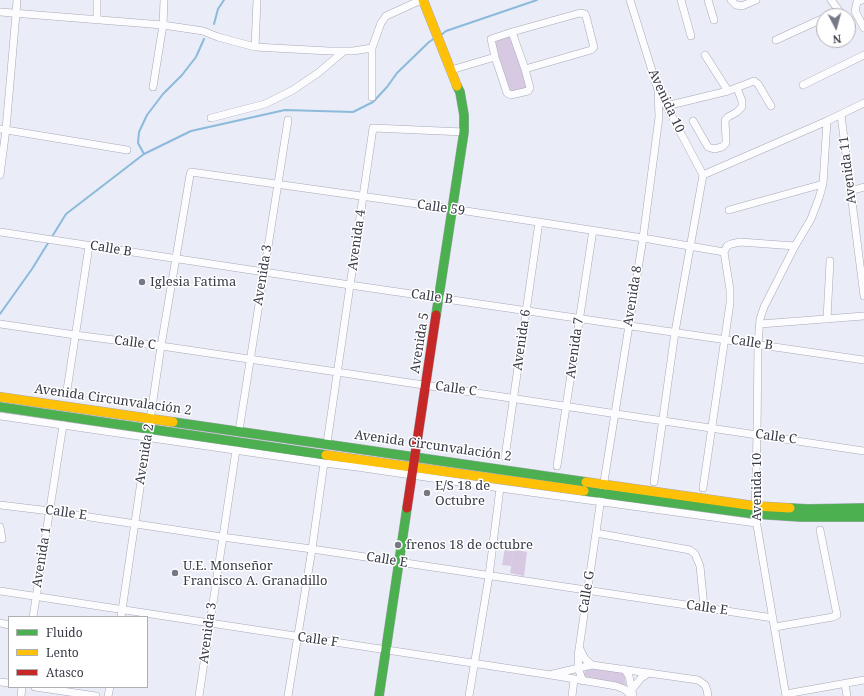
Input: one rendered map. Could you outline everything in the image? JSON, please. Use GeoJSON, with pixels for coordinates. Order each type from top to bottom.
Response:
{"type":"FeatureCollection","features":[{"type":"Feature","properties":{"kind":"main road","name":"Avenida 5"},"geometry":{"type":"LineString","coordinates":[[379,696],[464,132],[463,103],[422,0]]}},
{"type":"Feature","properties":{"kind":"main road","name":"Avenida Circunvalación 2"},"geometry":{"type":"LineString","coordinates":[[0,397],[326,443],[414,466],[489,482],[603,488],[695,510],[801,517],[864,517]]}},
{"type":"Feature","properties":{"kind":"main road","name":"Avenida Circunvalación 2"},"geometry":{"type":"LineString","coordinates":[[0,407],[94,425],[293,454],[358,463],[414,466],[603,488],[755,514],[808,509],[864,508]]}},
{"type":"Feature","properties":{"kind":"street"},"geometry":{"type":"LineString","coordinates":[[0,175],[3,129],[17,0]]}},
{"type":"Feature","properties":{"kind":"street"},"geometry":{"type":"LineString","coordinates":[[97,0],[97,19]]}},
{"type":"Feature","properties":{"kind":"street"},"geometry":{"type":"LineString","coordinates":[[153,87],[163,25],[164,0]]}},
{"type":"Feature","properties":{"kind":"street"},"geometry":{"type":"LineString","coordinates":[[255,47],[257,0]]}},
{"type":"Feature","properties":{"kind":"street"},"geometry":{"type":"LineString","coordinates":[[372,97],[372,48],[383,19],[386,16],[422,0]]}},
{"type":"Feature","properties":{"kind":"street","name":"Avenida 10"},"geometry":{"type":"LineString","coordinates":[[630,0],[658,90],[703,175]]}},
{"type":"Feature","properties":{"kind":"street"},"geometry":{"type":"LineString","coordinates":[[681,0],[691,36]]}},
{"type":"Feature","properties":{"kind":"street"},"geometry":{"type":"LineString","coordinates":[[708,0],[714,20]]}},
{"type":"Feature","properties":{"kind":"street"},"geometry":{"type":"LineString","coordinates":[[732,0],[736,5],[742,6],[756,0]]}},
{"type":"Feature","properties":{"kind":"street"},"geometry":{"type":"LineString","coordinates":[[0,12],[163,25],[203,31],[218,37],[255,47],[330,51],[372,48]]}},
{"type":"Feature","properties":{"kind":"street"},"geometry":{"type":"LineString","coordinates":[[512,32],[525,69],[529,90],[510,95],[507,93],[495,57],[492,39],[512,32],[582,13],[586,16],[594,47],[591,50],[525,69]]}},
{"type":"Feature","properties":{"kind":"street"},"geometry":{"type":"LineString","coordinates":[[856,15],[864,28]]}},
{"type":"Feature","properties":{"kind":"street"},"geometry":{"type":"LineString","coordinates":[[776,40],[816,22]]}},
{"type":"Feature","properties":{"kind":"street"},"geometry":{"type":"LineString","coordinates":[[211,118],[265,104],[279,97],[318,73],[344,51]]}},
{"type":"Feature","properties":{"kind":"street"},"geometry":{"type":"LineString","coordinates":[[705,55],[728,91]]}},
{"type":"Feature","properties":{"kind":"street"},"geometry":{"type":"LineString","coordinates":[[803,85],[864,55]]}},
{"type":"Feature","properties":{"kind":"street"},"geometry":{"type":"LineString","coordinates":[[451,70],[495,57]]}},
{"type":"Feature","properties":{"kind":"street"},"geometry":{"type":"LineString","coordinates":[[666,106],[728,91],[755,81],[771,106]]}},
{"type":"Feature","properties":{"kind":"street"},"geometry":{"type":"LineString","coordinates":[[693,121],[708,147],[714,150],[722,147],[726,142],[726,120],[742,107],[742,101],[737,88]]}},
{"type":"Feature","properties":{"kind":"street","name":"Avenida 8"},"geometry":{"type":"LineString","coordinates":[[601,502],[643,238],[659,117],[658,90]]}},
{"type":"Feature","properties":{"kind":"street"},"geometry":{"type":"LineString","coordinates":[[654,482],[676,332],[703,175],[827,122],[864,103]]}},
{"type":"Feature","properties":{"kind":"street"},"geometry":{"type":"LineString","coordinates":[[659,117],[671,115]]}},
{"type":"Feature","properties":{"kind":"street","name":"Avenida 11"},"geometry":{"type":"LineString","coordinates":[[841,115],[850,191],[861,255],[864,296]]}},
{"type":"Feature","properties":{"kind":"street","name":"Avenida 3"},"geometry":{"type":"LineString","coordinates":[[239,431],[288,120]]}},
{"type":"Feature","properties":{"kind":"street","name":"Avenida 10"},"geometry":{"type":"LineString","coordinates":[[786,695],[755,514],[758,344],[760,324],[764,307],[816,208],[823,184],[827,122]]}},
{"type":"Feature","properties":{"kind":"street","name":"Avenida 4"},"geometry":{"type":"LineString","coordinates":[[326,443],[373,128],[464,132]]}},
{"type":"Feature","properties":{"kind":"street"},"geometry":{"type":"LineString","coordinates":[[3,129],[128,150]]}},
{"type":"Feature","properties":{"kind":"street","name":"Calle 59"},"geometry":{"type":"LineString","coordinates":[[191,172],[593,230],[724,252]]}},
{"type":"Feature","properties":{"kind":"street","name":"Avenida 2"},"geometry":{"type":"LineString","coordinates":[[121,614],[161,346],[191,172]]}},
{"type":"Feature","properties":{"kind":"street"},"geometry":{"type":"LineString","coordinates":[[729,210],[823,184]]}},
{"type":"Feature","properties":{"kind":"street"},"geometry":{"type":"LineString","coordinates":[[850,191],[864,187]]}},
{"type":"Feature","properties":{"kind":"street","name":"Avenida 6"},"geometry":{"type":"LineString","coordinates":[[505,457],[539,222]]}},
{"type":"Feature","properties":{"kind":"street","name":"Avenida 7"},"geometry":{"type":"LineString","coordinates":[[557,466],[593,230]]}},
{"type":"Feature","properties":{"kind":"street","name":"Calle B"},"geometry":{"type":"LineString","coordinates":[[0,232],[864,360]]}},
{"type":"Feature","properties":{"kind":"street"},"geometry":{"type":"LineString","coordinates":[[703,488],[729,312],[730,296],[724,252],[727,246],[740,242],[795,246]]}},
{"type":"Feature","properties":{"kind":"street"},"geometry":{"type":"LineString","coordinates":[[67,390],[89,246]]}},
{"type":"Feature","properties":{"kind":"street"},"geometry":{"type":"LineString","coordinates":[[827,319],[830,261]]}},
{"type":"Feature","properties":{"kind":"street"},"geometry":{"type":"LineString","coordinates":[[760,324],[864,316]]}},
{"type":"Feature","properties":{"kind":"street","name":"Calle C"},"geometry":{"type":"LineString","coordinates":[[0,324],[250,359],[712,427],[864,451]]}},
{"type":"Feature","properties":{"kind":"street"},"geometry":{"type":"LineString","coordinates":[[0,416],[63,425],[94,425]]}},
{"type":"Feature","properties":{"kind":"street","name":"Avenida 1"},"geometry":{"type":"LineString","coordinates":[[33,616],[63,425]]}},
{"type":"Feature","properties":{"kind":"street"},"geometry":{"type":"LineString","coordinates":[[149,433],[236,450],[293,454],[324,464],[358,463]]}},
{"type":"Feature","properties":{"kind":"street","name":"Avenida 3"},"geometry":{"type":"LineString","coordinates":[[199,696],[236,450]]}},
{"type":"Feature","properties":{"kind":"street"},"geometry":{"type":"LineString","coordinates":[[288,696],[324,464]]}},
{"type":"Feature","properties":{"kind":"street"},"geometry":{"type":"LineString","coordinates":[[489,482],[500,488],[601,502],[695,510]]}},
{"type":"Feature","properties":{"kind":"street"},"geometry":{"type":"LineString","coordinates":[[469,696],[489,576],[500,488]]}},
{"type":"Feature","properties":{"kind":"street","name":"Calle G"},"geometry":{"type":"LineString","coordinates":[[583,681],[578,667],[579,647],[601,502]]}},
{"type":"Feature","properties":{"kind":"street","name":"Calle E"},"geometry":{"type":"LineString","coordinates":[[0,505],[135,523],[773,618]]}},
{"type":"Feature","properties":{"kind":"street"},"geometry":{"type":"LineString","coordinates":[[0,528],[2,539]]}},
{"type":"Feature","properties":{"kind":"street"},"geometry":{"type":"LineString","coordinates":[[775,627],[833,617],[837,615],[820,530]]}},
{"type":"Feature","properties":{"kind":"street"},"geometry":{"type":"LineString","coordinates":[[596,533],[690,550],[695,554],[700,566],[704,607]]}},
{"type":"Feature","properties":{"kind":"street","name":"Calle F"},"geometry":{"type":"LineString","coordinates":[[0,591],[121,614],[141,616]]}},
{"type":"Feature","properties":{"kind":"street","name":"Calle F"},"geometry":{"type":"LineString","coordinates":[[148,617],[210,623],[475,663],[616,686],[633,693]]}},
{"type":"Feature","properties":{"kind":"street"},"geometry":{"type":"LineString","coordinates":[[579,647],[585,659],[592,664]]}},
{"type":"Feature","properties":{"kind":"street"},"geometry":{"type":"LineString","coordinates":[[551,675],[592,664],[698,680],[704,685],[708,696]]}},
{"type":"Feature","properties":{"kind":"street"},"geometry":{"type":"LineString","coordinates":[[624,669],[629,676],[633,693]]}},
{"type":"Feature","properties":{"kind":"street"},"geometry":{"type":"LineString","coordinates":[[633,693],[641,678],[649,673]]}},
{"type":"Feature","properties":{"kind":"street"},"geometry":{"type":"LineString","coordinates":[[572,696],[574,680]]}},
{"type":"Feature","properties":{"kind":"street"},"geometry":{"type":"LineString","coordinates":[[786,695],[864,680]]}},
{"type":"Feature","properties":{"kind":"street"},"geometry":{"type":"LineString","coordinates":[[845,684],[847,696]]}},
{"type":"Feature","properties":{"kind":"street"},"geometry":{"type":"LineString","coordinates":[[42,688],[96,696]]}},
{"type":"Feature","properties":{"kind":"shaded area"},"geometry":{"type":"Polygon","coordinates":[[[510,35],[527,88],[510,92],[493,39],[510,35]]]}},
{"type":"Feature","properties":{"kind":"shaded area"},"geometry":{"type":"Polygon","coordinates":[[[505,548],[514,549],[511,566],[502,565],[505,548]]]}},
{"type":"Feature","properties":{"kind":"shaded area"},"geometry":{"type":"Polygon","coordinates":[[[514,549],[527,552],[524,576],[510,573],[514,549]]]}},
{"type":"Feature","properties":{"kind":"shaded area"},"geometry":{"type":"Polygon","coordinates":[[[586,667],[624,672],[626,685],[583,678],[586,667]]]}},
{"type":"Feature","properties":{"kind":"waterway"},"geometry":{"type":"LineString","coordinates":[[214,24],[218,9],[224,0]]}},
{"type":"Feature","properties":{"kind":"waterway"},"geometry":{"type":"LineString","coordinates":[[441,35],[446,31],[537,0]]}},
{"type":"Feature","properties":{"kind":"waterway"},"geometry":{"type":"LineString","coordinates":[[0,314],[32,269],[66,214],[144,154],[191,131],[285,110],[353,112],[373,102],[387,87],[397,73],[435,38]]}},
{"type":"Feature","properties":{"kind":"waterway"},"geometry":{"type":"LineString","coordinates":[[144,154],[138,143],[139,132],[147,115],[163,94],[182,75],[196,57],[204,39]]}},
{"type":"Feature","properties":{"kind":"traffic: fast"},"geometry":{"type":"LineString","coordinates":[[436,315],[464,132],[464,115],[460,92],[457,86]]}},
{"type":"Feature","properties":{"kind":"traffic: fast"},"geometry":{"type":"LineString","coordinates":[[0,407],[326,455]]}},
{"type":"Feature","properties":{"kind":"traffic: fast"},"geometry":{"type":"LineString","coordinates":[[173,422],[586,482]]}},
{"type":"Feature","properties":{"kind":"traffic: fast"},"geometry":{"type":"LineString","coordinates":[[584,491],[755,514],[801,517],[864,517]]}},
{"type":"Feature","properties":{"kind":"traffic: fast"},"geometry":{"type":"LineString","coordinates":[[379,696],[407,508]]}},
{"type":"Feature","properties":{"kind":"traffic: fast"},"geometry":{"type":"LineString","coordinates":[[790,508],[864,508]]}},
{"type":"Feature","properties":{"kind":"traffic: slow"},"geometry":{"type":"LineString","coordinates":[[423,0],[457,86]]}},
{"type":"Feature","properties":{"kind":"traffic: slow"},"geometry":{"type":"LineString","coordinates":[[0,397],[173,422]]}},
{"type":"Feature","properties":{"kind":"traffic: slow"},"geometry":{"type":"LineString","coordinates":[[326,455],[584,491]]}},
{"type":"Feature","properties":{"kind":"traffic: slow"},"geometry":{"type":"LineString","coordinates":[[586,482],[755,506],[790,508]]}},
{"type":"Feature","properties":{"kind":"traffic: jam"},"geometry":{"type":"LineString","coordinates":[[407,508],[436,315]]}},
{"type":"Feature","properties":{"kind":"place","name":"Iglesia Fatima"},"geometry":{"type":"Point","coordinates":[142,282]}},
{"type":"Feature","properties":{"kind":"place","name":"E/S 18 de Octubre"},"geometry":{"type":"Point","coordinates":[427,493]}},
{"type":"Feature","properties":{"kind":"place","name":"frenos 18 de octubre"},"geometry":{"type":"Point","coordinates":[398,545]}},
{"type":"Feature","properties":{"kind":"place","name":"U.E. Monseñor Francisco A. Granadillo"},"geometry":{"type":"Point","coordinates":[175,573]}}]}
